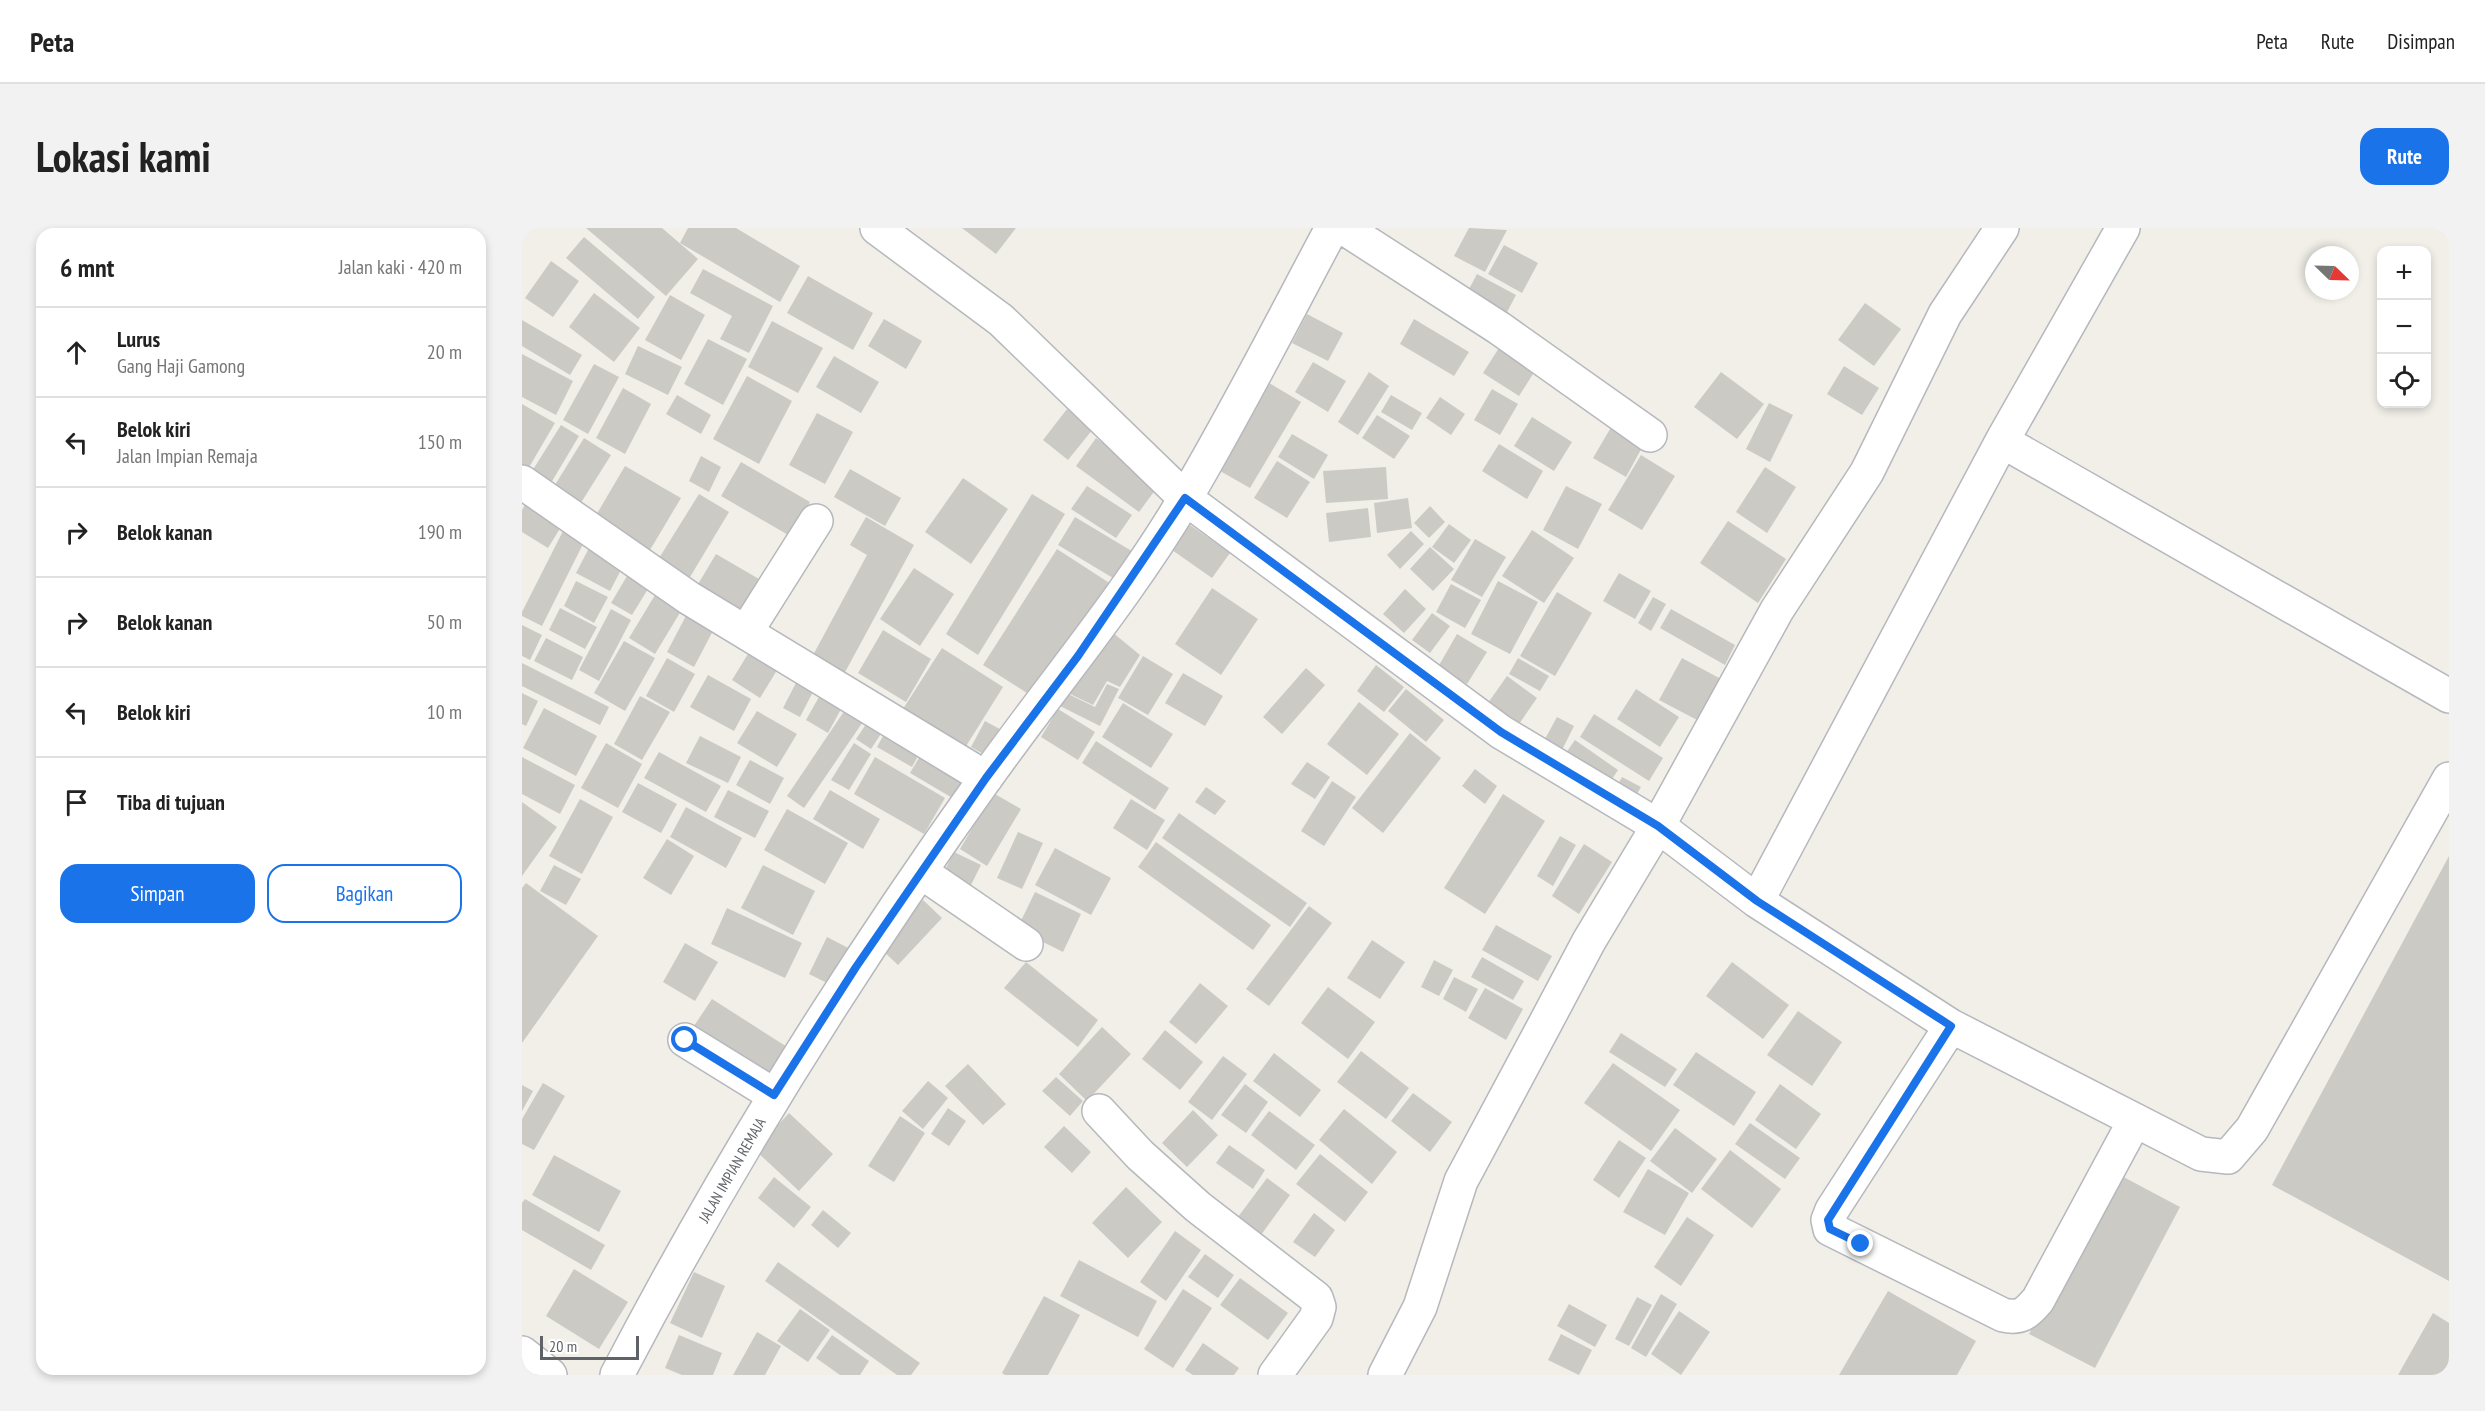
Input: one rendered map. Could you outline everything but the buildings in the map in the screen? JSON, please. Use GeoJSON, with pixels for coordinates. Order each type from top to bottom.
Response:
{"type":"FeatureCollection","features":[{"type":"Feature","properties":{"kind":"street"},"geometry":{"type":"LineString","coordinates":[[877,228],[1000,320],[1185,498],[1501,732],[1658,826],[1757,901],[1951,1026],[2201,1154],[2228,1157],[2252,1129],[2449,779]]}},
{"type":"Feature","properties":{"kind":"street","name":"JALAN IMPIAN REMAJA"},"geometry":{"type":"LineString","coordinates":[[617,1375],[774,1095],[921,872],[986,778],[1078,656],[1185,498],[1332,228]]}},
{"type":"Feature","properties":{"kind":"street"},"geometry":{"type":"LineString","coordinates":[[1344,228],[1499,328],[1650,435]]}},
{"type":"Feature","properties":{"kind":"street"},"geometry":{"type":"LineString","coordinates":[[1385,1375],[1420,1307],[1461,1181],[1589,941],[1658,826],[1777,610],[1867,472],[1945,314],[2002,228]]}},
{"type":"Feature","properties":{"kind":"street"},"geometry":{"type":"LineString","coordinates":[[1757,901],[2002,441],[2123,228]]}},
{"type":"Feature","properties":{"kind":"street"},"geometry":{"type":"LineString","coordinates":[[2002,441],[2449,696]]}},
{"type":"Feature","properties":{"kind":"street"},"geometry":{"type":"LineString","coordinates":[[522,482],[688,598],[986,778]]}},
{"type":"Feature","properties":{"kind":"street"},"geometry":{"type":"LineString","coordinates":[[746,632],[816,521]]}},
{"type":"Feature","properties":{"kind":"street"},"geometry":{"type":"LineString","coordinates":[[921,872],[1026,944]]}},
{"type":"Feature","properties":{"kind":"street"},"geometry":{"type":"LineString","coordinates":[[1951,1026],[1832,1210],[1828,1220],[1830,1229],[2003,1315],[2014,1317],[2025,1315],[2038,1300],[2135,1120]]}},
{"type":"Feature","properties":{"kind":"street"},"geometry":{"type":"LineString","coordinates":[[685,1040],[774,1095]]}},
{"type":"Feature","properties":{"kind":"street"},"geometry":{"type":"LineString","coordinates":[[1099,1111],[1140,1155],[1198,1207],[1316,1298],[1319,1307],[1316,1318],[1275,1375]]}},
{"type":"Feature","properties":{"kind":"street"},"geometry":{"type":"LineString","coordinates":[[522,1353],[550,1375]]}},
{"type":"Feature","properties":{"kind":"route"},"geometry":{"type":"LineString","coordinates":[[685,1040],[774,1095],[856,967],[986,778],[1078,656],[1185,498],[1414,670],[1501,732],[1658,826],[1757,901],[1951,1026],[1832,1210],[1828,1220],[1830,1229],[1861,1244]]}}]}
